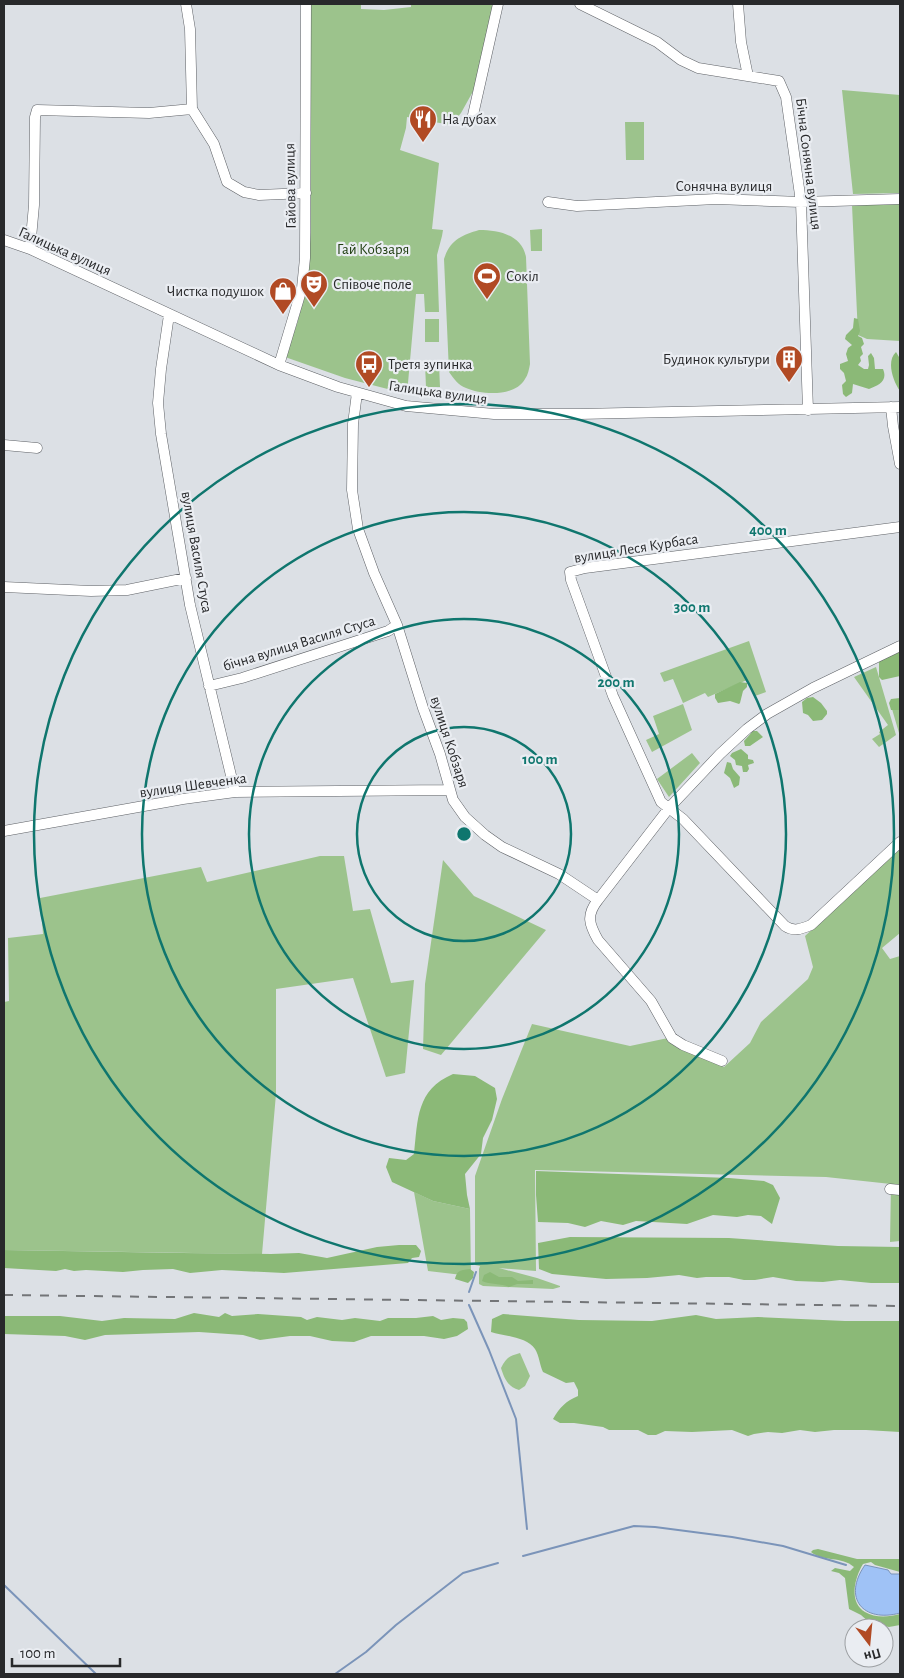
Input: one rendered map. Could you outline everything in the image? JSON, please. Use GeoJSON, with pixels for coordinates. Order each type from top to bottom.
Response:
{"type":"FeatureCollection","features":[{"type":"Feature","properties":{"kind":"street"},"geometry":{"type":"LineString","coordinates":[[186,4],[190,29],[192,109],[214,144],[227,182],[244,192],[259,195],[306,193]]}},
{"type":"Feature","properties":{"kind":"street","name":"Гайова вулиця"},"geometry":{"type":"LineString","coordinates":[[279,365],[302,288],[305,258],[306,4]]}},
{"type":"Feature","properties":{"kind":"street"},"geometry":{"type":"LineString","coordinates":[[473,115],[498,4]]}},
{"type":"Feature","properties":{"kind":"street","name":"Бічна Сонячна вулиця"},"geometry":{"type":"LineString","coordinates":[[580,4],[657,42],[681,60],[698,68],[779,81],[786,97],[801,202],[808,410]]}},
{"type":"Feature","properties":{"kind":"street"},"geometry":{"type":"LineString","coordinates":[[738,4],[741,42],[748,76]]}},
{"type":"Feature","properties":{"kind":"street"},"geometry":{"type":"LineString","coordinates":[[30,249],[34,205],[35,118],[37,110],[149,113],[192,109]]}},
{"type":"Feature","properties":{"kind":"street","name":"Сонячна вулиця"},"geometry":{"type":"LineString","coordinates":[[548,202],[577,206],[716,199],[801,202],[900,199]]}},
{"type":"Feature","properties":{"kind":"street","name":"Галицька вулиця"},"geometry":{"type":"LineString","coordinates":[[4,240],[30,249],[279,365],[338,387],[406,406],[494,414],[896,407]]}},
{"type":"Feature","properties":{"kind":"street","name":"вулиця Василя Стуса"},"geometry":{"type":"LineString","coordinates":[[169,315],[158,403],[161,434],[186,578],[234,792]]}},
{"type":"Feature","properties":{"kind":"street","name":"вулиця Кобзаря"},"geometry":{"type":"LineString","coordinates":[[357,393],[353,424],[352,490],[358,529],[374,573],[397,625],[423,708],[440,754],[452,800],[465,817],[502,847],[559,874],[598,900]]}},
{"type":"Feature","properties":{"kind":"street"},"geometry":{"type":"LineString","coordinates":[[896,407],[893,426],[900,464]]}},
{"type":"Feature","properties":{"kind":"street"},"geometry":{"type":"LineString","coordinates":[[4,445],[37,448]]}},
{"type":"Feature","properties":{"kind":"street","name":"вулиця Леся Курбаса"},"geometry":{"type":"LineString","coordinates":[[900,527],[585,568],[570,572],[571,580],[613,696],[661,802],[683,819],[784,926],[790,930],[796,930],[811,925],[900,842]]}},
{"type":"Feature","properties":{"kind":"street"},"geometry":{"type":"LineString","coordinates":[[4,587],[48,590],[127,590],[186,578]]}},
{"type":"Feature","properties":{"kind":"street","name":"бічна вулиця Василя Стуса"},"geometry":{"type":"LineString","coordinates":[[209,686],[242,678],[388,631],[397,625]]}},
{"type":"Feature","properties":{"kind":"street"},"geometry":{"type":"LineString","coordinates":[[722,1061],[683,1045],[672,1038],[652,1001],[598,940],[589,920],[592,908],[669,808],[747,728],[767,714],[813,688],[900,646]]}},
{"type":"Feature","properties":{"kind":"street","name":"вулиця Шевченка"},"geometry":{"type":"LineString","coordinates":[[4,831],[183,799],[234,792],[449,790]]}},
{"type":"Feature","properties":{"kind":"green space","name":"Гай Кобзаря"},"geometry":{"type":"Polygon","coordinates":[[[310,4],[361,4],[361,9],[384,10],[411,7],[411,4],[495,4],[476,86],[461,113],[451,125],[407,117],[400,150],[439,163],[432,229],[443,230],[437,255],[439,312],[425,312],[424,294],[416,294],[407,394],[345,378],[285,357],[297,324],[306,289],[311,232],[310,4]]]}},
{"type":"Feature","properties":{"kind":"green space"},"geometry":{"type":"Polygon","coordinates":[[[842,90],[900,95],[900,193],[853,194],[842,90]]]}},
{"type":"Feature","properties":{"kind":"green space"},"geometry":{"type":"Polygon","coordinates":[[[625,122],[644,122],[644,160],[626,160],[625,122]]]}},
{"type":"Feature","properties":{"kind":"green space"},"geometry":{"type":"Polygon","coordinates":[[[900,204],[900,341],[867,339],[858,335],[852,205],[900,204]]]}},
{"type":"Feature","properties":{"kind":"green space"},"geometry":{"type":"Polygon","coordinates":[[[542,229],[542,251],[531,251],[530,230],[542,229]]]}},
{"type":"Feature","properties":{"kind":"green space","name":"Сокіл"},"geometry":{"type":"Polygon","coordinates":[[[479,230],[509,235],[520,244],[526,257],[530,364],[528,374],[520,385],[506,392],[489,393],[466,388],[458,383],[449,372],[444,259],[450,247],[457,239],[479,230]]]}},
{"type":"Feature","properties":{"kind":"green space"},"geometry":{"type":"Polygon","coordinates":[[[854,318],[858,319],[860,331],[858,336],[862,338],[864,344],[861,347],[863,354],[858,365],[868,369],[868,356],[871,353],[874,358],[875,369],[883,369],[884,377],[882,382],[869,389],[853,384],[852,393],[846,397],[843,394],[842,385],[846,381],[844,373],[840,369],[840,364],[848,361],[846,354],[848,348],[852,345],[845,339],[846,335],[853,328],[854,318]]]}},
{"type":"Feature","properties":{"kind":"green space"},"geometry":{"type":"Polygon","coordinates":[[[425,319],[439,319],[439,342],[425,342],[425,319]]]}},
{"type":"Feature","properties":{"kind":"green space"},"geometry":{"type":"Polygon","coordinates":[[[896,352],[899,357],[900,391],[893,377],[891,366],[891,360],[896,352]]]}},
{"type":"Feature","properties":{"kind":"green space"},"geometry":{"type":"Polygon","coordinates":[[[425,364],[439,364],[440,387],[426,387],[425,364]]]}},
{"type":"Feature","properties":{"kind":"green space"},"geometry":{"type":"Polygon","coordinates":[[[749,641],[766,692],[755,696],[747,680],[708,697],[705,693],[683,703],[673,679],[664,682],[660,673],[749,641]]]}},
{"type":"Feature","properties":{"kind":"green space"},"geometry":{"type":"Polygon","coordinates":[[[900,651],[900,676],[882,680],[879,677],[879,662],[887,655],[900,651]]]}},
{"type":"Feature","properties":{"kind":"green space"},"geometry":{"type":"Polygon","coordinates":[[[876,667],[896,735],[879,747],[872,739],[880,734],[879,732],[888,725],[854,677],[876,667]]]}},
{"type":"Feature","properties":{"kind":"green space"},"geometry":{"type":"Polygon","coordinates":[[[740,682],[747,683],[747,687],[743,691],[739,704],[730,701],[718,703],[715,694],[740,682]]]}},
{"type":"Feature","properties":{"kind":"green space"},"geometry":{"type":"Polygon","coordinates":[[[813,697],[827,711],[822,720],[813,721],[808,715],[803,713],[802,702],[807,698],[813,697]]]}},
{"type":"Feature","properties":{"kind":"green space"},"geometry":{"type":"Polygon","coordinates":[[[900,698],[900,710],[891,710],[889,703],[891,699],[900,698]]]}},
{"type":"Feature","properties":{"kind":"green space"},"geometry":{"type":"Polygon","coordinates":[[[683,704],[692,730],[652,752],[646,740],[659,734],[653,716],[683,704]]]}},
{"type":"Feature","properties":{"kind":"green space"},"geometry":{"type":"Polygon","coordinates":[[[900,708],[900,732],[899,733],[892,709],[900,708]]]}},
{"type":"Feature","properties":{"kind":"green space"},"geometry":{"type":"Polygon","coordinates":[[[753,731],[757,731],[763,737],[750,746],[745,746],[744,741],[753,731]]]}},
{"type":"Feature","properties":{"kind":"green space"},"geometry":{"type":"Polygon","coordinates":[[[741,749],[748,755],[748,759],[753,760],[754,763],[748,765],[749,769],[747,772],[743,772],[742,766],[736,765],[735,760],[730,756],[741,749]]]}},
{"type":"Feature","properties":{"kind":"green space"},"geometry":{"type":"Polygon","coordinates":[[[692,753],[700,763],[669,797],[657,779],[692,753]]]}},
{"type":"Feature","properties":{"kind":"green space"},"geometry":{"type":"Polygon","coordinates":[[[727,762],[731,763],[733,769],[740,777],[739,785],[734,788],[730,778],[724,773],[727,762]]]}},
{"type":"Feature","properties":{"kind":"green space"},"geometry":{"type":"Polygon","coordinates":[[[900,848],[900,933],[882,948],[890,959],[900,956],[900,1241],[890,1242],[891,1184],[826,1177],[535,1170],[536,1271],[499,1268],[537,1278],[560,1287],[553,1289],[483,1286],[479,1284],[480,1266],[475,1265],[475,1176],[502,1099],[532,1024],[630,1046],[668,1038],[676,1047],[724,1067],[750,1043],[761,1022],[808,979],[813,967],[805,936],[900,848]]]}},
{"type":"Feature","properties":{"kind":"green space"},"geometry":{"type":"Polygon","coordinates":[[[320,856],[344,856],[353,911],[370,909],[391,983],[414,980],[405,1073],[386,1077],[353,978],[276,989],[276,1094],[262,1254],[4,1250],[4,1002],[9,1001],[8,938],[43,934],[40,898],[201,867],[207,882],[320,856]]]}},
{"type":"Feature","properties":{"kind":"green space"},"geometry":{"type":"Polygon","coordinates":[[[443,860],[474,896],[546,930],[441,1055],[423,1049],[425,984],[443,860]]]}},
{"type":"Feature","properties":{"kind":"green space"},"geometry":{"type":"Polygon","coordinates":[[[453,1074],[475,1076],[495,1088],[497,1099],[492,1120],[483,1138],[481,1154],[465,1174],[470,1209],[433,1201],[392,1182],[386,1167],[389,1158],[406,1160],[414,1154],[418,1118],[425,1097],[432,1088],[453,1074]]]}},
{"type":"Feature","properties":{"kind":"green space"},"geometry":{"type":"Polygon","coordinates":[[[536,1171],[764,1181],[773,1185],[780,1198],[772,1224],[761,1216],[748,1215],[737,1217],[713,1215],[687,1224],[636,1221],[623,1225],[601,1221],[585,1227],[568,1223],[538,1222],[536,1171]]]}},
{"type":"Feature","properties":{"kind":"green space"},"geometry":{"type":"Polygon","coordinates":[[[414,1192],[433,1201],[470,1209],[471,1276],[428,1271],[414,1192]]]}},
{"type":"Feature","properties":{"kind":"green space"},"geometry":{"type":"Polygon","coordinates":[[[570,1237],[729,1238],[838,1246],[900,1247],[900,1283],[840,1280],[823,1282],[796,1281],[773,1277],[744,1280],[729,1277],[697,1278],[679,1275],[606,1279],[552,1274],[539,1269],[538,1243],[570,1237]]]}},
{"type":"Feature","properties":{"kind":"green space"},"geometry":{"type":"Polygon","coordinates":[[[416,1245],[421,1251],[419,1257],[412,1258],[408,1263],[284,1273],[222,1270],[190,1273],[173,1269],[123,1272],[74,1271],[65,1269],[56,1271],[4,1268],[4,1250],[299,1253],[327,1258],[377,1247],[416,1245]]]}},
{"type":"Feature","properties":{"kind":"green space"},"geometry":{"type":"Polygon","coordinates":[[[470,1269],[474,1272],[473,1278],[468,1283],[455,1279],[460,1271],[470,1269]]]}},
{"type":"Feature","properties":{"kind":"green space"},"geometry":{"type":"Polygon","coordinates":[[[490,1272],[499,1277],[512,1277],[518,1281],[533,1280],[533,1284],[517,1284],[509,1287],[482,1281],[484,1275],[490,1272]]]}},
{"type":"Feature","properties":{"kind":"green space"},"geometry":{"type":"Polygon","coordinates":[[[194,1313],[219,1317],[225,1313],[232,1316],[258,1314],[301,1317],[307,1320],[317,1317],[380,1321],[388,1318],[433,1316],[441,1320],[464,1319],[467,1322],[468,1329],[457,1336],[444,1339],[424,1336],[371,1336],[354,1342],[332,1341],[310,1336],[290,1336],[260,1340],[243,1335],[199,1332],[105,1335],[85,1340],[65,1336],[4,1334],[4,1316],[60,1316],[102,1321],[124,1318],[175,1319],[194,1313]]]}},
{"type":"Feature","properties":{"kind":"green space"},"geometry":{"type":"Polygon","coordinates":[[[503,1314],[579,1320],[652,1321],[696,1315],[716,1319],[758,1317],[845,1321],[900,1321],[900,1432],[834,1430],[815,1432],[800,1430],[782,1433],[768,1432],[748,1436],[732,1430],[665,1431],[656,1435],[648,1435],[638,1430],[609,1430],[603,1427],[560,1423],[553,1419],[567,1402],[578,1396],[578,1390],[574,1382],[566,1383],[543,1372],[535,1349],[527,1342],[491,1332],[492,1319],[503,1314]]]}},
{"type":"Feature","properties":{"kind":"green space"},"geometry":{"type":"Polygon","coordinates":[[[520,1353],[530,1376],[525,1386],[519,1390],[507,1382],[501,1368],[508,1358],[520,1353]]]}},
{"type":"Feature","properties":{"kind":"green space"},"geometry":{"type":"Polygon","coordinates":[[[818,1549],[857,1559],[900,1559],[900,1572],[875,1565],[871,1562],[863,1564],[856,1582],[855,1596],[856,1602],[865,1612],[882,1616],[900,1614],[900,1625],[894,1626],[894,1618],[864,1618],[849,1609],[845,1578],[839,1573],[831,1571],[835,1568],[850,1571],[854,1567],[844,1561],[816,1555],[811,1552],[818,1549]]]}},
{"type":"Feature","properties":{"kind":"water"},"geometry":{"type":"Polygon","coordinates":[[[865,1565],[888,1570],[891,1574],[900,1574],[900,1613],[876,1614],[867,1611],[860,1605],[856,1597],[856,1588],[858,1577],[865,1565]]]}},
{"type":"Feature","properties":{"kind":"waterway"},"geometry":{"type":"LineString","coordinates":[[469,1292],[476,1272]]}},
{"type":"Feature","properties":{"kind":"waterway"},"geometry":{"type":"LineString","coordinates":[[469,1305],[516,1419],[527,1529]]}},
{"type":"Feature","properties":{"kind":"waterway"},"geometry":{"type":"LineString","coordinates":[[523,1556],[634,1526],[732,1537],[783,1546],[846,1565]]}},
{"type":"Feature","properties":{"kind":"waterway"},"geometry":{"type":"LineString","coordinates":[[335,1674],[366,1652],[396,1625],[463,1573],[498,1563]]}},
{"type":"Feature","properties":{"kind":"waterway"},"geometry":{"type":"LineString","coordinates":[[4,1585],[96,1674]]}},
{"type":"Feature","properties":{"kind":"railway"},"geometry":{"type":"LineString","coordinates":[[4,1295],[900,1306]]}},
{"type":"Feature","properties":{"kind":"place","name":"На дубах"},"geometry":{"type":"Point","coordinates":[423,143]}},
{"type":"Feature","properties":{"kind":"place","name":"Сокіл"},"geometry":{"type":"Point","coordinates":[487,300]}},
{"type":"Feature","properties":{"kind":"place","name":"Співоче поле"},"geometry":{"type":"Point","coordinates":[314,308]}},
{"type":"Feature","properties":{"kind":"place","name":"Чистка подушок"},"geometry":{"type":"Point","coordinates":[283,315]}},
{"type":"Feature","properties":{"kind":"place","name":"Будинок культури"},"geometry":{"type":"Point","coordinates":[789,383]}},
{"type":"Feature","properties":{"kind":"place","name":"Третя зупинка"},"geometry":{"type":"Point","coordinates":[369,388]}}]}
